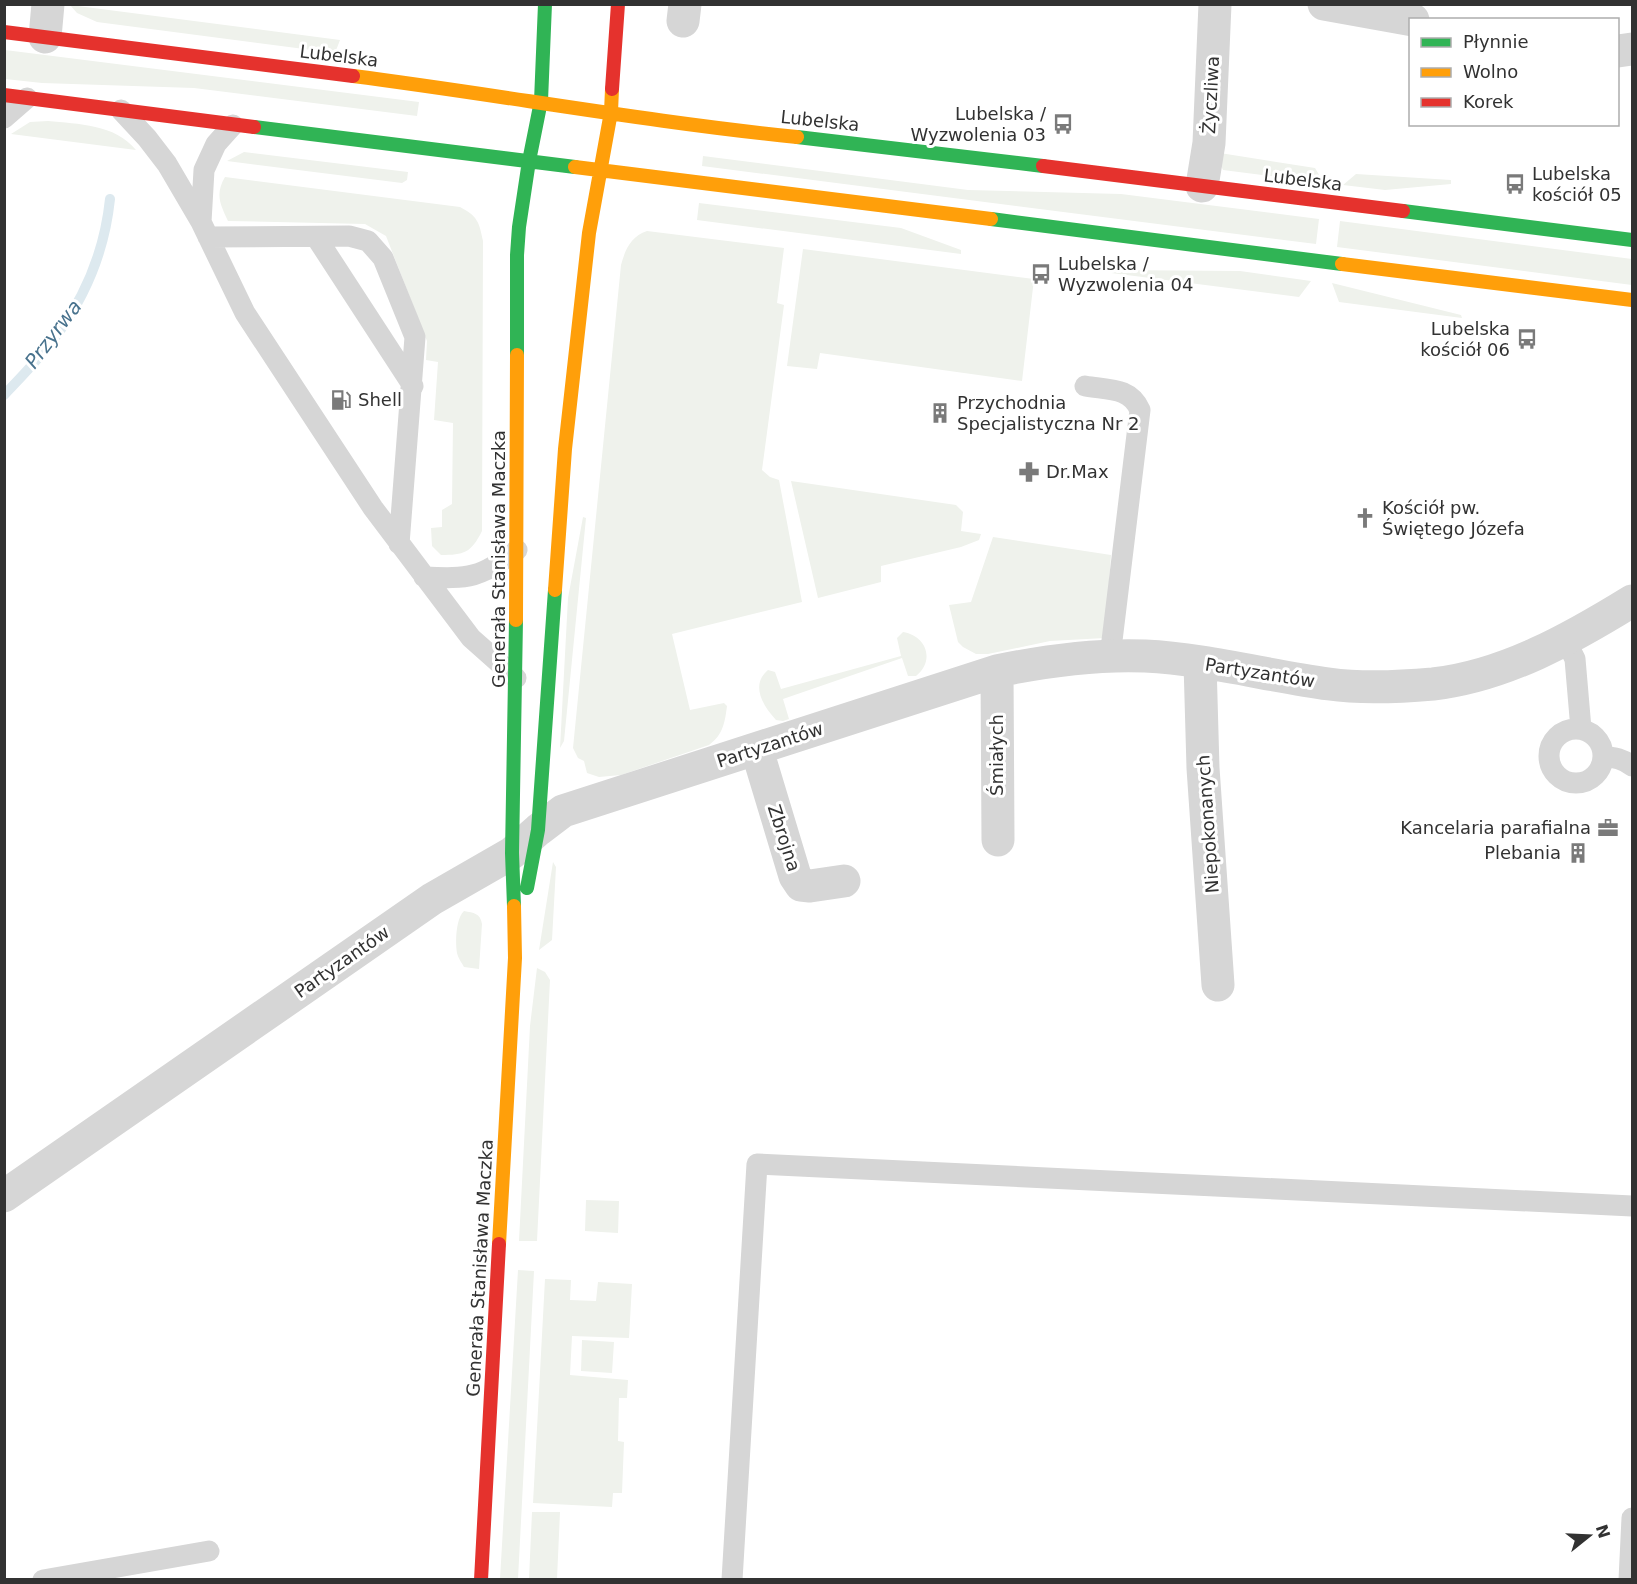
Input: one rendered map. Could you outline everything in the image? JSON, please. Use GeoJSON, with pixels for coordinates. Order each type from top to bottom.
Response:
{"type":"FeatureCollection","features":[{"type":"Feature","properties":{"kind":"main road","name":"Generała Stanisława Maczka"},"geometry":{"type":"LineString","coordinates":[[482,1580],[515,958],[512,853],[518,550],[519,227],[528,161],[541,101],[546,4]]}},
{"type":"Feature","properties":{"kind":"main road","name":"Generała Stanisława Maczka"},"geometry":{"type":"LineString","coordinates":[[515,958],[538,830],[565,449],[589,233],[611,112],[618,4]]}},
{"type":"Feature","properties":{"kind":"main road","name":"Lubelska"},"geometry":{"type":"LineString","coordinates":[[4,32],[541,101],[703,127],[878,145],[1632,240]]}},
{"type":"Feature","properties":{"kind":"main road"},"geometry":{"type":"LineString","coordinates":[[4,95],[600,172],[1632,300]]}},
{"type":"Feature","properties":{"kind":"street"},"geometry":{"type":"LineString","coordinates":[[45,37],[48,4]]}},
{"type":"Feature","properties":{"kind":"street","name":"Życzliwa"},"geometry":{"type":"LineString","coordinates":[[1202,186],[1209,143],[1215,4]]}},
{"type":"Feature","properties":{"kind":"street"},"geometry":{"type":"LineString","coordinates":[[1324,4],[1409,19]]}},
{"type":"Feature","properties":{"kind":"street","name":"Partyzantów"},"geometry":{"type":"LineString","coordinates":[[4,1196],[432,899],[512,853],[563,811],[757,750],[997,670],[1042,662],[1144,656],[1330,685],[1377,687],[1435,684],[1487,673],[1547,650],[1632,601]]}},
{"type":"Feature","properties":{"kind":"street","name":"Niepokonanych"},"geometry":{"type":"LineString","coordinates":[[1200,663],[1203,768],[1218,985]]}},
{"type":"Feature","properties":{"kind":"street","name":"Śmiałych"},"geometry":{"type":"LineString","coordinates":[[997,670],[998,840]]}},
{"type":"Feature","properties":{"kind":"street","name":"Zbrojna"},"geometry":{"type":"LineString","coordinates":[[757,750],[795,876],[801,885],[810,886],[844,881]]}},
{"type":"Feature","properties":{"kind":"lane"},"geometry":{"type":"LineString","coordinates":[[4,118],[27,98]]}},
{"type":"Feature","properties":{"kind":"lane"},"geometry":{"type":"LineString","coordinates":[[122,110],[167,164],[205,230],[245,313],[373,508],[471,638],[516,678]]}},
{"type":"Feature","properties":{"kind":"lane"},"geometry":{"type":"LineString","coordinates":[[205,230],[204,170],[216,144],[233,125]]}},
{"type":"Feature","properties":{"kind":"lane"},"geometry":{"type":"LineString","coordinates":[[205,230],[316,237],[359,237],[376,247],[383,258],[415,337],[413,386],[399,543]]}},
{"type":"Feature","properties":{"kind":"lane"},"geometry":{"type":"LineString","coordinates":[[316,237],[413,386]]}},
{"type":"Feature","properties":{"kind":"lane"},"geometry":{"type":"LineString","coordinates":[[1085,386],[1128,394],[1136,400],[1140,410],[1110,657]]}},
{"type":"Feature","properties":{"kind":"lane"},"geometry":{"type":"LineString","coordinates":[[424,577],[455,578],[486,572],[518,550]]}},
{"type":"Feature","properties":{"kind":"lane"},"geometry":{"type":"LineString","coordinates":[[1565,639],[1575,659],[1581,729]]}},
{"type":"Feature","properties":{"kind":"lane"},"geometry":{"type":"LineString","coordinates":[[1572,729],[1581,729],[1597,739],[1602,747],[1603,757],[1597,773],[1582,782],[1574,783],[1565,781],[1552,770],[1549,753],[1556,737],[1572,729]]}},
{"type":"Feature","properties":{"kind":"lane"},"geometry":{"type":"LineString","coordinates":[[1603,757],[1625,760],[1632,766]]}},
{"type":"Feature","properties":{"kind":"lane"},"geometry":{"type":"LineString","coordinates":[[732,1580],[757,1164],[1632,1206]]}},
{"type":"Feature","properties":{"kind":"lane"},"geometry":{"type":"LineString","coordinates":[[1629,1580],[1632,1518]]}},
{"type":"Feature","properties":{"kind":"lane"},"geometry":{"type":"LineString","coordinates":[[43,1580],[209,1551]]}},
{"type":"Feature","properties":{"kind":"shaded area"},"geometry":{"type":"Polygon","coordinates":[[[70,5],[340,40],[335,53],[97,22],[77,13],[70,5]]]}},
{"type":"Feature","properties":{"kind":"shaded area"},"geometry":{"type":"Polygon","coordinates":[[[5,50],[419,102],[417,116],[194,88],[42,83],[5,79],[5,50]]]}},
{"type":"Feature","properties":{"kind":"shaded area"},"geometry":{"type":"Polygon","coordinates":[[[48,121],[107,130],[127,141],[136,150],[11,134],[30,122],[48,121]]]}},
{"type":"Feature","properties":{"kind":"shaded area"},"geometry":{"type":"Polygon","coordinates":[[[244,152],[408,172],[407,180],[402,183],[227,161],[244,152]]]}},
{"type":"Feature","properties":{"kind":"shaded area"},"geometry":{"type":"Polygon","coordinates":[[[1220,153],[1315,168],[1324,183],[1223,170],[1219,162],[1220,153]]]}},
{"type":"Feature","properties":{"kind":"shaded area"},"geometry":{"type":"Polygon","coordinates":[[[703,156],[968,190],[1121,194],[1319,219],[1316,244],[702,166],[703,156]]]}},
{"type":"Feature","properties":{"kind":"shaded area"},"geometry":{"type":"Polygon","coordinates":[[[1356,174],[1451,180],[1451,184],[1385,190],[1343,185],[1356,174]]]}},
{"type":"Feature","properties":{"kind":"shaded area"},"geometry":{"type":"Polygon","coordinates":[[[225,177],[460,207],[476,220],[483,241],[482,531],[474,544],[466,551],[441,555],[432,546],[431,528],[442,527],[442,510],[452,504],[453,423],[434,420],[438,362],[426,360],[427,341],[386,236],[365,224],[228,221],[219,194],[225,177]]]}},
{"type":"Feature","properties":{"kind":"shaded area"},"geometry":{"type":"Polygon","coordinates":[[[699,203],[901,228],[961,250],[961,254],[697,220],[699,203]]]}},
{"type":"Feature","properties":{"kind":"shaded area"},"geometry":{"type":"Polygon","coordinates":[[[1340,221],[1632,259],[1632,285],[1337,247],[1340,221]]]}},
{"type":"Feature","properties":{"kind":"shaded area"},"geometry":{"type":"Polygon","coordinates":[[[647,231],[784,248],[777,303],[784,305],[762,470],[770,477],[779,480],[802,602],[672,634],[690,710],[724,703],[727,706],[720,732],[709,745],[621,775],[599,777],[587,773],[584,761],[578,758],[573,748],[621,265],[630,244],[637,236],[647,231]]]}},
{"type":"Feature","properties":{"kind":"shaded area"},"geometry":{"type":"Polygon","coordinates":[[[803,249],[1034,279],[1022,381],[820,353],[817,369],[787,366],[803,249]]]}},
{"type":"Feature","properties":{"kind":"shaded area"},"geometry":{"type":"Polygon","coordinates":[[[1112,270],[1240,271],[1311,281],[1299,297],[1111,273],[1112,270]]]}},
{"type":"Feature","properties":{"kind":"shaded area"},"geometry":{"type":"Polygon","coordinates":[[[1332,283],[1461,315],[1462,318],[1339,302],[1332,283]]]}},
{"type":"Feature","properties":{"kind":"shaded area"},"geometry":{"type":"Polygon","coordinates":[[[791,481],[956,505],[963,512],[961,531],[981,534],[979,540],[961,547],[881,566],[881,582],[818,598],[791,481]]]}},
{"type":"Feature","properties":{"kind":"shaded area"},"geometry":{"type":"Polygon","coordinates":[[[583,517],[586,518],[564,741],[560,748],[568,598],[583,517]]]}},
{"type":"Feature","properties":{"kind":"shaded area"},"geometry":{"type":"Polygon","coordinates":[[[993,537],[1111,555],[1105,638],[1050,641],[988,654],[976,654],[963,647],[958,642],[949,605],[971,602],[993,537]]]}},
{"type":"Feature","properties":{"kind":"shaded area"},"geometry":{"type":"Polygon","coordinates":[[[903,632],[918,638],[926,650],[925,663],[916,676],[908,676],[902,658],[783,699],[789,719],[783,721],[776,720],[763,702],[759,689],[760,682],[768,670],[775,672],[781,689],[901,656],[897,638],[903,632]]]}},
{"type":"Feature","properties":{"kind":"shaded area"},"geometry":{"type":"Polygon","coordinates":[[[553,862],[556,867],[552,940],[539,950],[553,862]]]}},
{"type":"Feature","properties":{"kind":"shaded area"},"geometry":{"type":"Polygon","coordinates":[[[464,911],[476,914],[481,920],[479,969],[464,967],[457,953],[458,924],[464,911]]]}},
{"type":"Feature","properties":{"kind":"shaded area"},"geometry":{"type":"Polygon","coordinates":[[[537,968],[545,972],[550,980],[537,1241],[519,1241],[530,1026],[537,968]]]}},
{"type":"Feature","properties":{"kind":"shaded area"},"geometry":{"type":"Polygon","coordinates":[[[586,1200],[619,1201],[618,1233],[585,1231],[586,1200]]]}},
{"type":"Feature","properties":{"kind":"shaded area"},"geometry":{"type":"Polygon","coordinates":[[[518,1270],[534,1271],[518,1579],[500,1579],[518,1270]]]}},
{"type":"Feature","properties":{"kind":"shaded area"},"geometry":{"type":"Polygon","coordinates":[[[545,1279],[571,1280],[570,1300],[596,1301],[598,1282],[632,1284],[629,1338],[572,1336],[570,1375],[628,1380],[627,1398],[619,1398],[618,1441],[624,1442],[622,1493],[613,1493],[612,1507],[533,1503],[545,1279]]]}},
{"type":"Feature","properties":{"kind":"shaded area"},"geometry":{"type":"Polygon","coordinates":[[[582,1340],[614,1342],[612,1373],[581,1371],[582,1340]]]}},
{"type":"Feature","properties":{"kind":"shaded area"},"geometry":{"type":"Polygon","coordinates":[[[532,1512],[560,1512],[557,1579],[529,1579],[532,1512]]]}},
{"type":"Feature","properties":{"kind":"waterway","name":"Przyrwa"},"geometry":{"type":"LineString","coordinates":[[4,395],[47,348],[78,302],[99,252],[110,199]]}},
{"type":"Feature","properties":{"kind":"traffic: fast"},"geometry":{"type":"LineString","coordinates":[[517,355],[519,227],[541,101],[545,4]]}},
{"type":"Feature","properties":{"kind":"traffic: fast"},"geometry":{"type":"LineString","coordinates":[[254,127],[575,167]]}},
{"type":"Feature","properties":{"kind":"traffic: fast"},"geometry":{"type":"LineString","coordinates":[[797,137],[1043,166]]}},
{"type":"Feature","properties":{"kind":"traffic: fast"},"geometry":{"type":"LineString","coordinates":[[1403,211],[1632,240]]}},
{"type":"Feature","properties":{"kind":"traffic: fast"},"geometry":{"type":"LineString","coordinates":[[991,219],[1342,264]]}},
{"type":"Feature","properties":{"kind":"traffic: fast"},"geometry":{"type":"LineString","coordinates":[[527,888],[538,830],[555,590]]}},
{"type":"Feature","properties":{"kind":"traffic: fast"},"geometry":{"type":"LineString","coordinates":[[514,906],[512,853],[516,620]]}},
{"type":"Feature","properties":{"kind":"traffic: slow"},"geometry":{"type":"LineString","coordinates":[[353,76],[686,124],[797,137]]}},
{"type":"Feature","properties":{"kind":"traffic: slow"},"geometry":{"type":"LineString","coordinates":[[555,590],[565,449],[589,233],[611,112],[612,89]]}},
{"type":"Feature","properties":{"kind":"traffic: slow"},"geometry":{"type":"LineString","coordinates":[[575,167],[991,219]]}},
{"type":"Feature","properties":{"kind":"traffic: slow"},"geometry":{"type":"LineString","coordinates":[[1342,264],[1632,300]]}},
{"type":"Feature","properties":{"kind":"traffic: slow"},"geometry":{"type":"LineString","coordinates":[[516,620],[517,355]]}},
{"type":"Feature","properties":{"kind":"traffic: slow"},"geometry":{"type":"LineString","coordinates":[[499,1244],[515,958],[514,906]]}},
{"type":"Feature","properties":{"kind":"traffic: jam"},"geometry":{"type":"LineString","coordinates":[[612,89],[618,4]]}},
{"type":"Feature","properties":{"kind":"traffic: jam"},"geometry":{"type":"LineString","coordinates":[[4,32],[353,76]]}},
{"type":"Feature","properties":{"kind":"traffic: jam"},"geometry":{"type":"LineString","coordinates":[[4,95],[254,127]]}},
{"type":"Feature","properties":{"kind":"traffic: jam"},"geometry":{"type":"LineString","coordinates":[[1043,166],[1403,211]]}},
{"type":"Feature","properties":{"kind":"traffic: jam"},"geometry":{"type":"LineString","coordinates":[[481,1580],[499,1244]]}},
{"type":"Feature","properties":{"kind":"place","name":"Lubelska / Wyzwolenia 03"},"geometry":{"type":"Point","coordinates":[1063,124]}},
{"type":"Feature","properties":{"kind":"place","name":"Lubelska kościół 05"},"geometry":{"type":"Point","coordinates":[1515,184]}},
{"type":"Feature","properties":{"kind":"place","name":"Lubelska / Wyzwolenia 04"},"geometry":{"type":"Point","coordinates":[1041,274]}},
{"type":"Feature","properties":{"kind":"place","name":"Lubelska kościół 06"},"geometry":{"type":"Point","coordinates":[1527,339]}},
{"type":"Feature","properties":{"kind":"place","name":"Shell"},"geometry":{"type":"Point","coordinates":[341,400]}},
{"type":"Feature","properties":{"kind":"place","name":"Przychodnia Specjalistyczna Nr 2"},"geometry":{"type":"Point","coordinates":[940,413]}},
{"type":"Feature","properties":{"kind":"place","name":"Dr.Max"},"geometry":{"type":"Point","coordinates":[1029,472]}},
{"type":"Feature","properties":{"kind":"place","name":"Kościół pw. Świętego Józefa"},"geometry":{"type":"Point","coordinates":[1365,518]}},
{"type":"Feature","properties":{"kind":"place","name":"Kancelaria parafialna"},"geometry":{"type":"Point","coordinates":[1608,828]}},
{"type":"Feature","properties":{"kind":"place","name":"Plebania"},"geometry":{"type":"Point","coordinates":[1578,853]}}]}
